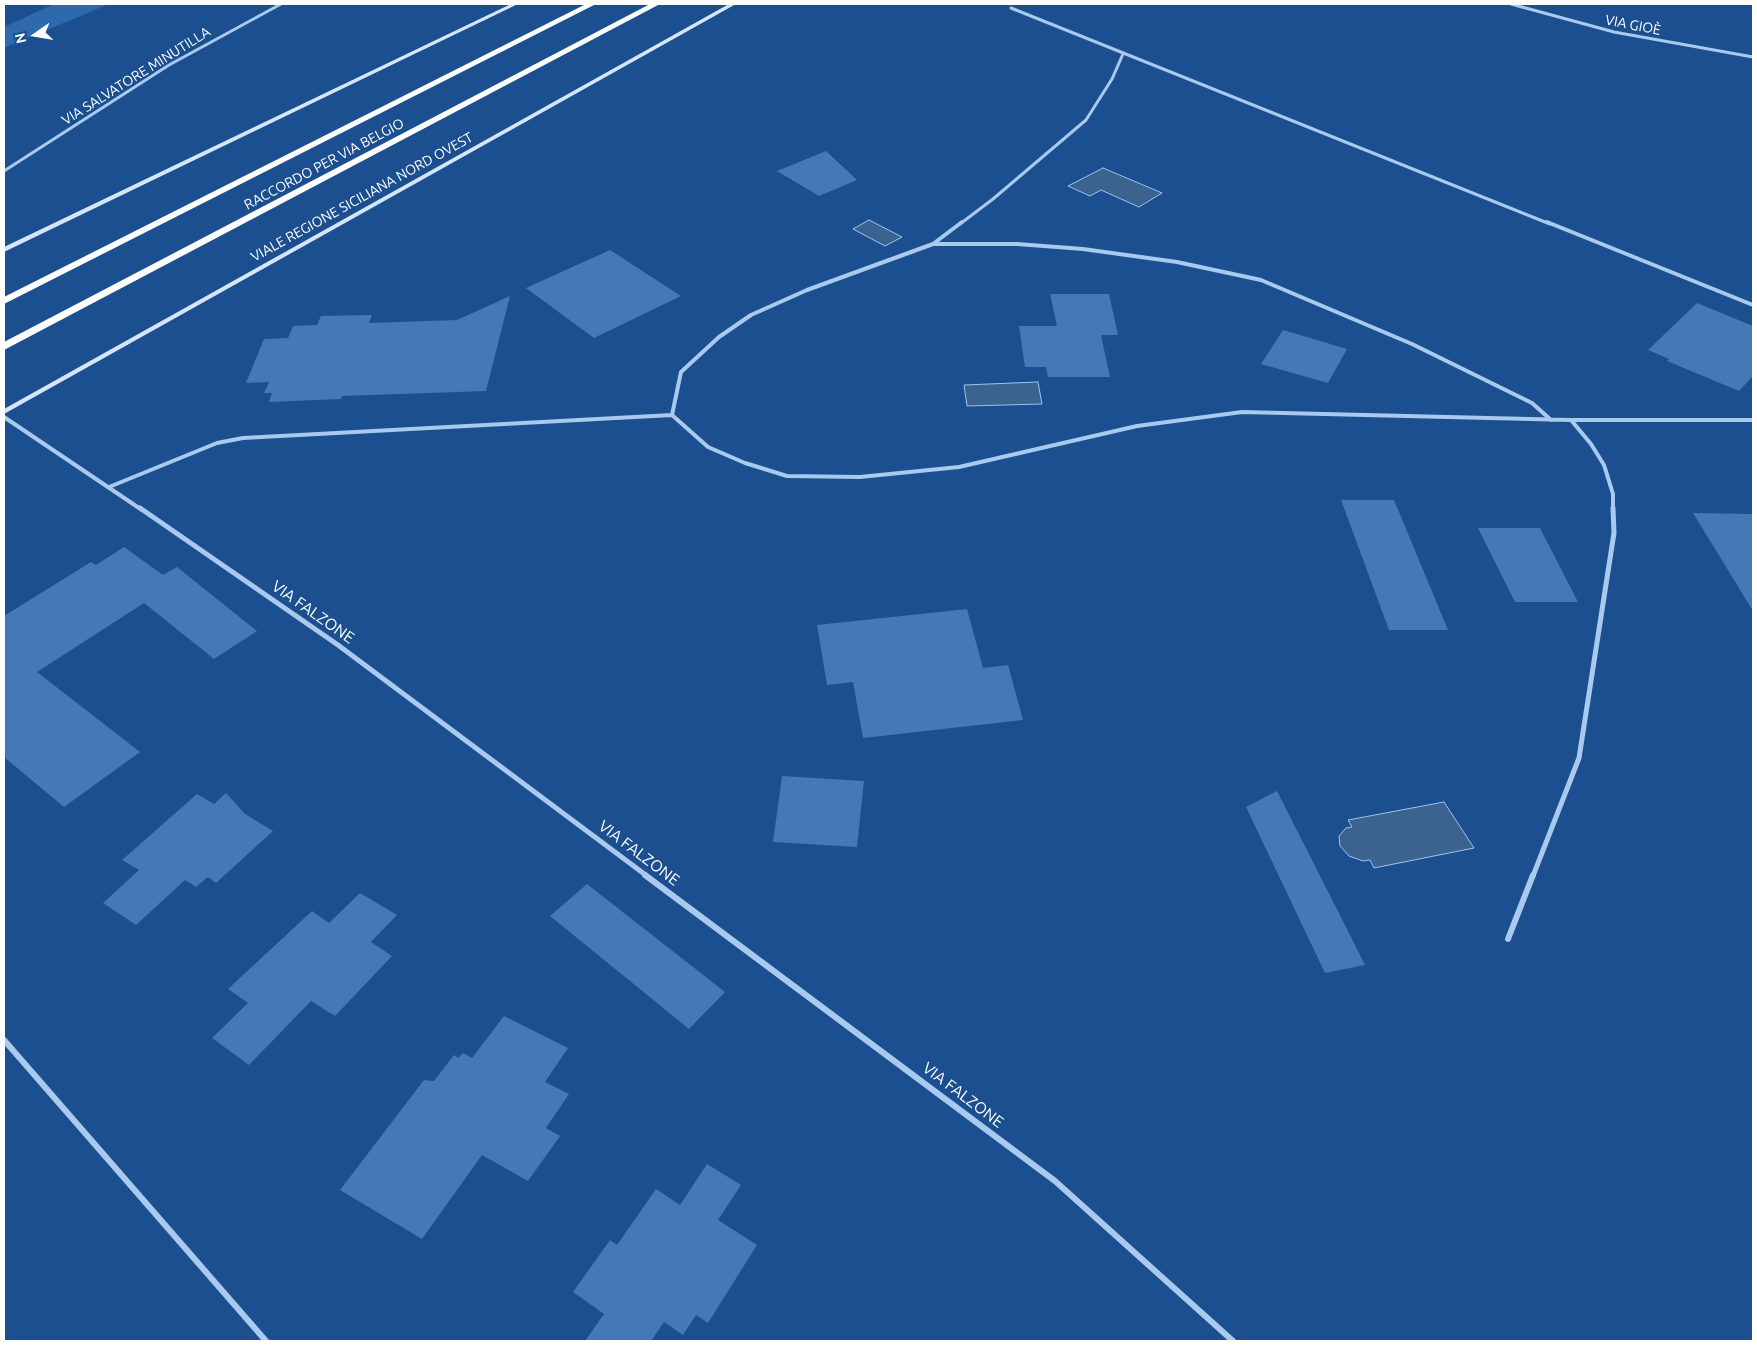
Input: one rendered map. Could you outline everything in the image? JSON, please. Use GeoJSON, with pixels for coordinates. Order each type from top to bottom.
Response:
{"type":"FeatureCollection","features":[{"type":"Feature","properties":{"kind":"highway","name":"RACCORDO PER VIA BELGIO"},"geometry":{"type":"LineString","coordinates":[[4,301],[592,4]]}},
{"type":"Feature","properties":{"kind":"highway","name":"RACCORDO PER VIA BELGIO"},"geometry":{"type":"LineString","coordinates":[[4,348],[656,4]]}},
{"type":"Feature","properties":{"kind":"street","name":"VIA SALVATORE MINUTILLA"},"geometry":{"type":"LineString","coordinates":[[4,171],[169,65],[281,4]]}},
{"type":"Feature","properties":{"kind":"street"},"geometry":{"type":"LineString","coordinates":[[4,250],[516,4]]}},
{"type":"Feature","properties":{"kind":"street","name":"VIALE REGIONE SICILIANA NORD OVEST"},"geometry":{"type":"LineString","coordinates":[[4,412],[733,4]]}},
{"type":"Feature","properties":{"kind":"street","name":"VIA GIOÈ"},"geometry":{"type":"LineString","coordinates":[[1511,4],[1614,32],[1753,57]]}},
{"type":"Feature","properties":{"kind":"street"},"geometry":{"type":"LineString","coordinates":[[1011,8],[1753,306]]}},
{"type":"Feature","properties":{"kind":"street"},"geometry":{"type":"LineString","coordinates":[[672,415],[681,372],[719,337],[751,315],[807,290],[933,244],[993,199],[1086,120],[1112,79],[1123,54]]}},
{"type":"Feature","properties":{"kind":"street"},"geometry":{"type":"LineString","coordinates":[[933,244],[1017,244],[1084,249],[1177,262],[1261,280],[1421,348],[1532,403],[1551,420]]}},
{"type":"Feature","properties":{"kind":"street"},"geometry":{"type":"LineString","coordinates":[[109,487],[217,443],[243,438],[672,415],[708,447],[745,463],[788,476],[860,476],[959,467],[1137,426],[1242,412],[1551,420],[1753,420]]}},
{"type":"Feature","properties":{"kind":"street","name":"VIA FALZONE"},"geometry":{"type":"LineString","coordinates":[[4,417],[338,645],[1055,1181],[1233,1341]]}},
{"type":"Feature","properties":{"kind":"street"},"geometry":{"type":"LineString","coordinates":[[1508,939],[1579,758],[1614,533],[1613,494],[1604,465],[1591,444],[1570,420]]}},
{"type":"Feature","properties":{"kind":"street"},"geometry":{"type":"LineString","coordinates":[[4,1040],[266,1341]]}},
{"type":"Feature","properties":{"kind":"shaded area"},"geometry":{"type":"Polygon","coordinates":[[[54,4],[109,4],[4,48],[4,27],[54,4]]]}},
{"type":"Feature","properties":{"kind":"shaded area"},"geometry":{"type":"Polygon","coordinates":[[[1103,168],[1162,193],[1139,207],[1101,190],[1090,196],[1068,186],[1103,168]]]}},
{"type":"Feature","properties":{"kind":"shaded area"},"geometry":{"type":"Polygon","coordinates":[[[869,220],[902,237],[885,246],[853,229],[869,220]]]}},
{"type":"Feature","properties":{"kind":"shaded area"},"geometry":{"type":"Polygon","coordinates":[[[1038,382],[1042,404],[967,406],[964,385],[1038,382]]]}},
{"type":"Feature","properties":{"kind":"shaded area"},"geometry":{"type":"Polygon","coordinates":[[[1444,802],[1474,848],[1374,868],[1370,860],[1363,861],[1349,856],[1340,846],[1339,836],[1346,828],[1352,827],[1348,820],[1444,802]]]}},
{"type":"Feature","properties":{"kind":"building"},"geometry":{"type":"Polygon","coordinates":[[[826,151],[857,180],[819,196],[777,171],[826,151]]]}},
{"type":"Feature","properties":{"kind":"building"},"geometry":{"type":"Polygon","coordinates":[[[610,250],[681,296],[594,338],[526,288],[610,250]]]}},
{"type":"Feature","properties":{"kind":"building"},"geometry":{"type":"Polygon","coordinates":[[[1050,294],[1109,294],[1118,335],[1101,335],[1110,377],[1048,377],[1046,367],[1025,367],[1019,326],[1057,326],[1050,294]]]}},
{"type":"Feature","properties":{"kind":"building"},"geometry":{"type":"Polygon","coordinates":[[[510,296],[486,391],[342,396],[341,399],[269,402],[272,393],[264,393],[269,382],[246,383],[264,339],[288,338],[293,326],[317,325],[321,316],[372,315],[369,323],[457,320],[510,296]]]}},
{"type":"Feature","properties":{"kind":"building"},"geometry":{"type":"Polygon","coordinates":[[[1697,303],[1753,326],[1753,376],[1739,391],[1667,361],[1669,359],[1648,350],[1697,303]]]}},
{"type":"Feature","properties":{"kind":"building"},"geometry":{"type":"Polygon","coordinates":[[[1283,330],[1347,349],[1328,383],[1261,364],[1283,330]]]}},
{"type":"Feature","properties":{"kind":"building"},"geometry":{"type":"Polygon","coordinates":[[[1341,500],[1394,500],[1448,630],[1389,630],[1341,500]]]}},
{"type":"Feature","properties":{"kind":"building"},"geometry":{"type":"Polygon","coordinates":[[[1693,513],[1753,514],[1753,611],[1693,513]]]}},
{"type":"Feature","properties":{"kind":"building"},"geometry":{"type":"Polygon","coordinates":[[[1478,528],[1540,528],[1578,602],[1515,602],[1478,528]]]}},
{"type":"Feature","properties":{"kind":"building"},"geometry":{"type":"Polygon","coordinates":[[[124,547],[163,575],[177,567],[257,631],[214,659],[144,603],[37,672],[140,752],[64,807],[4,757],[4,616],[91,562],[96,565],[124,547]]]}},
{"type":"Feature","properties":{"kind":"building"},"geometry":{"type":"Polygon","coordinates":[[[967,609],[983,668],[1008,665],[1023,720],[863,738],[853,682],[827,685],[817,625],[967,609]]]}},
{"type":"Feature","properties":{"kind":"building"},"geometry":{"type":"Polygon","coordinates":[[[782,776],[864,781],[857,847],[773,842],[782,776]]]}},
{"type":"Feature","properties":{"kind":"building"},"geometry":{"type":"Polygon","coordinates":[[[1277,791],[1365,965],[1325,973],[1246,807],[1277,791]]]}},
{"type":"Feature","properties":{"kind":"building"},"geometry":{"type":"Polygon","coordinates":[[[226,793],[245,814],[273,831],[216,883],[208,877],[196,887],[185,880],[136,925],[103,903],[139,870],[122,860],[197,794],[214,804],[226,793]]]}},
{"type":"Feature","properties":{"kind":"building"},"geometry":{"type":"Polygon","coordinates":[[[587,884],[725,992],[689,1029],[550,916],[587,884]]]}},
{"type":"Feature","properties":{"kind":"building"},"geometry":{"type":"Polygon","coordinates":[[[360,893],[397,915],[371,942],[392,956],[335,1016],[311,1001],[249,1065],[212,1038],[248,1003],[228,989],[312,911],[329,923],[360,893]]]}},
{"type":"Feature","properties":{"kind":"building"},"geometry":{"type":"Polygon","coordinates":[[[504,1016],[568,1048],[545,1082],[569,1094],[546,1128],[560,1136],[528,1181],[482,1155],[422,1239],[340,1190],[424,1080],[434,1081],[454,1055],[458,1058],[463,1053],[472,1058],[504,1016]]]}},
{"type":"Feature","properties":{"kind":"building"},"geometry":{"type":"Polygon","coordinates":[[[707,1164],[741,1185],[718,1220],[757,1245],[708,1323],[696,1315],[683,1335],[664,1322],[651,1341],[585,1341],[604,1314],[573,1292],[610,1240],[617,1245],[656,1189],[680,1205],[707,1164]]]}}]}
